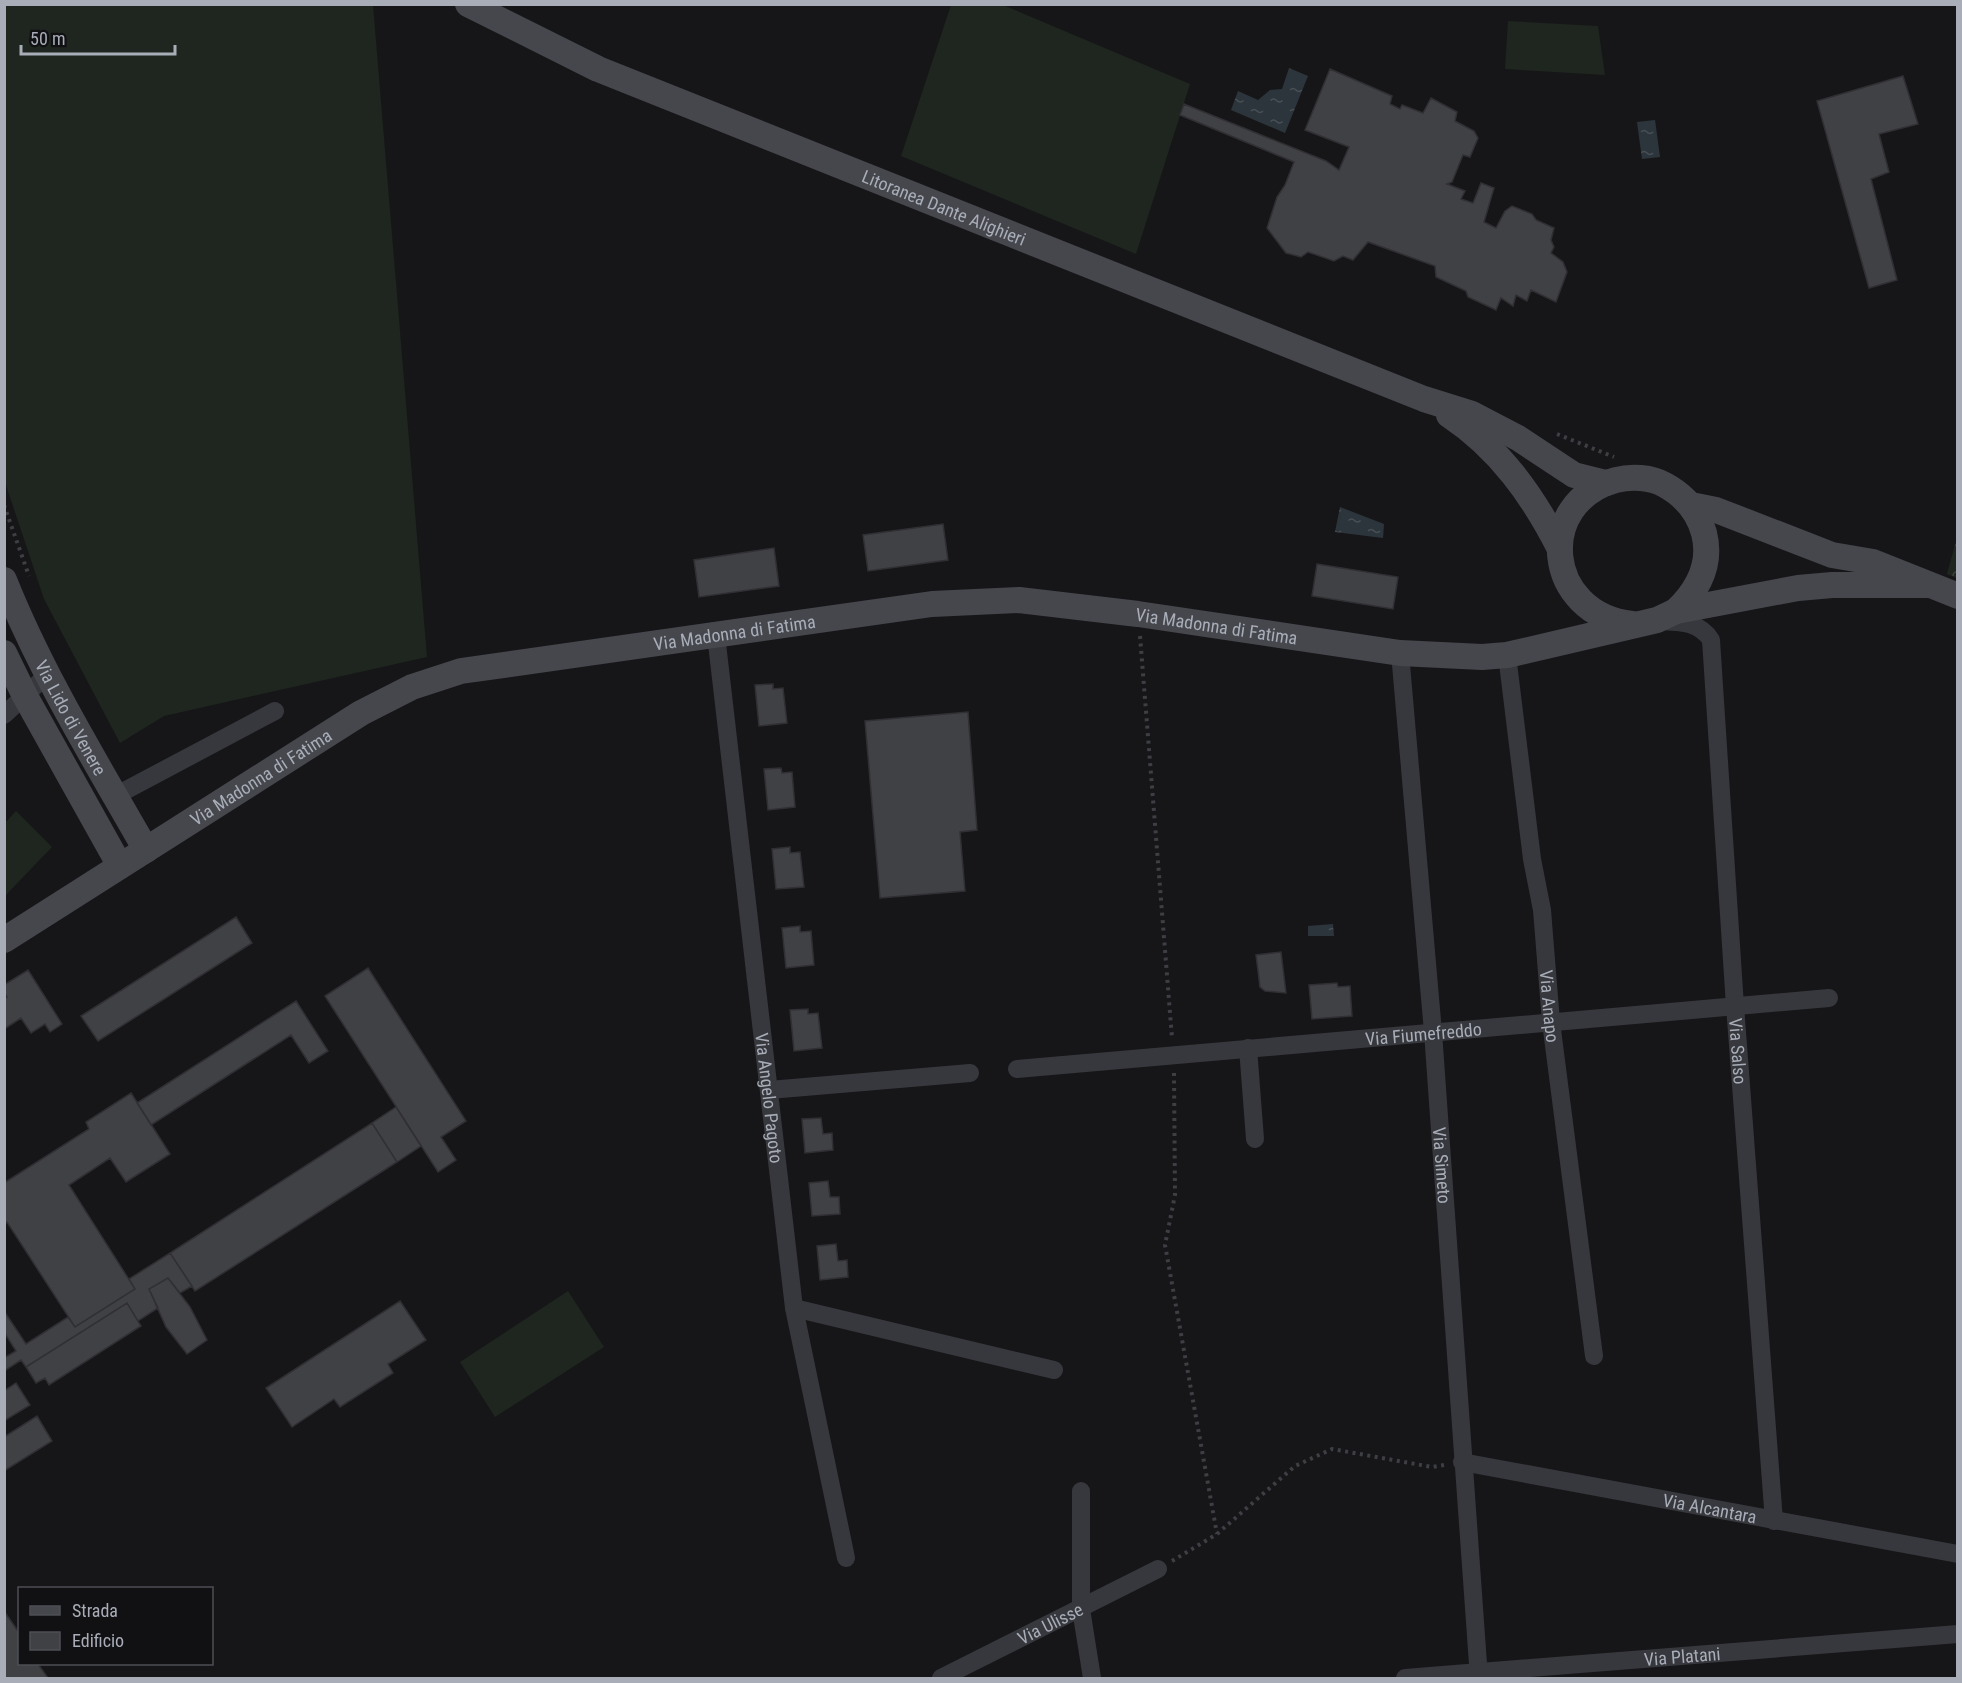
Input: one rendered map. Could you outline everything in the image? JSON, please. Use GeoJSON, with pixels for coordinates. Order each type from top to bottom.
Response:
{"type":"FeatureCollection","features":[{"type":"Feature","properties":{"kind":"main road","name":"Litoranea Dante Alighieri"},"geometry":{"type":"LineString","coordinates":[[468,4],[598,69],[1424,399]]}},
{"type":"Feature","properties":{"kind":"main road"},"geometry":{"type":"LineString","coordinates":[[1424,399],[1481,419],[1518,438],[1574,475],[1605,483]]}},
{"type":"Feature","properties":{"kind":"main road"},"geometry":{"type":"LineString","coordinates":[[1424,399],[1459,422],[1490,448],[1517,479],[1541,513],[1560,549]]}},
{"type":"Feature","properties":{"kind":"main road"},"geometry":{"type":"LineString","coordinates":[[1535,649],[1566,626],[1573,610],[1571,590],[1563,570],[1560,549],[1563,528],[1573,509],[1587,493],[1605,483],[1624,478],[1642,478],[1661,483],[1677,492],[1691,505],[1704,531],[1706,561],[1701,580],[1690,597],[1656,618],[1616,622],[1599,615],[1583,604],[1571,590]]}},
{"type":"Feature","properties":{"kind":"main road"},"geometry":{"type":"LineString","coordinates":[[1691,505],[1716,510],[1832,555],[1873,562],[1958,596]]}},
{"type":"Feature","properties":{"kind":"main road","name":"Via Lido di Venere"},"geometry":{"type":"LineString","coordinates":[[4,580],[47,675],[146,850]]}},
{"type":"Feature","properties":{"kind":"main road","name":"Via Madonna di Fatima"},"geometry":{"type":"LineString","coordinates":[[4,940],[361,713],[412,687],[461,671],[932,604],[1019,600],[1401,653],[1482,657],[1535,649],[1656,618],[1798,588],[1832,585],[1929,585]]}},
{"type":"Feature","properties":{"kind":"main road","name":"Via Lido di Venere"},"geometry":{"type":"LineString","coordinates":[[4,653],[25,696],[120,866]]}},
{"type":"Feature","properties":{"kind":"street","name":"Via Salso"},"geometry":{"type":"LineString","coordinates":[[1656,618],[1687,623],[1705,630],[1711,640],[1735,1006],[1774,1521]]}},
{"type":"Feature","properties":{"kind":"street","name":"Via Angelo Pagoto"},"geometry":{"type":"LineString","coordinates":[[716,635],[794,1308],[846,1558]]}},
{"type":"Feature","properties":{"kind":"street","name":"Via Simeto"},"geometry":{"type":"LineString","coordinates":[[1401,653],[1433,1032],[1478,1676]]}},
{"type":"Feature","properties":{"kind":"street","name":"Via Anapo"},"geometry":{"type":"LineString","coordinates":[[1507,655],[1532,858],[1542,910],[1551,1022],[1594,1356]]}},
{"type":"Feature","properties":{"kind":"street"},"geometry":{"type":"LineString","coordinates":[[4,715],[47,675]]}},
{"type":"Feature","properties":{"kind":"street"},"geometry":{"type":"LineString","coordinates":[[115,796],[275,711]]}},
{"type":"Feature","properties":{"kind":"street","name":"Via Fiumefreddo"},"geometry":{"type":"LineString","coordinates":[[1017,1069],[1829,998]]}},
{"type":"Feature","properties":{"kind":"street"},"geometry":{"type":"LineString","coordinates":[[1248,1048],[1255,1139]]}},
{"type":"Feature","properties":{"kind":"street"},"geometry":{"type":"LineString","coordinates":[[769,1090],[970,1073]]}},
{"type":"Feature","properties":{"kind":"street"},"geometry":{"type":"LineString","coordinates":[[794,1308],[1054,1370]]}},
{"type":"Feature","properties":{"kind":"street","name":"Via Alcantara"},"geometry":{"type":"LineString","coordinates":[[1462,1462],[1958,1554]]}},
{"type":"Feature","properties":{"kind":"street"},"geometry":{"type":"LineString","coordinates":[[1081,1491],[1081,1609],[1092,1678]]}},
{"type":"Feature","properties":{"kind":"street","name":"Via Ulisse"},"geometry":{"type":"LineString","coordinates":[[941,1678],[1158,1569]]}},
{"type":"Feature","properties":{"kind":"street","name":"Via Platani"},"geometry":{"type":"LineString","coordinates":[[1405,1678],[1478,1676],[1958,1634]]}},
{"type":"Feature","properties":{"kind":"path"},"geometry":{"type":"LineString","coordinates":[[1158,1569],[1217,1534],[1295,1466],[1332,1449],[1432,1467],[1462,1462]]}},
{"type":"Feature","properties":{"kind":"green space"},"geometry":{"type":"Polygon","coordinates":[[[4,5],[373,5],[427,657],[164,716],[120,743],[44,599],[5,482],[4,5]]]}},
{"type":"Feature","properties":{"kind":"green space"},"geometry":{"type":"Polygon","coordinates":[[[951,5],[1003,5],[1190,84],[1136,254],[901,156],[951,5]]]}},
{"type":"Feature","properties":{"kind":"green space"},"geometry":{"type":"Polygon","coordinates":[[[1508,21],[1598,26],[1605,75],[1505,69],[1508,21]]]}},
{"type":"Feature","properties":{"kind":"green space"},"geometry":{"type":"Polygon","coordinates":[[[1957,538],[1957,578],[1947,574],[1957,538]]]}},
{"type":"Feature","properties":{"kind":"green space"},"geometry":{"type":"Polygon","coordinates":[[[16,811],[52,847],[5,896],[5,823],[16,811]]]}},
{"type":"Feature","properties":{"kind":"green space"},"geometry":{"type":"Polygon","coordinates":[[[568,1291],[604,1347],[495,1417],[460,1362],[568,1291]]]}},
{"type":"Feature","properties":{"kind":"water"},"geometry":{"type":"Polygon","coordinates":[[[1289,68],[1308,76],[1285,133],[1231,110],[1238,91],[1258,100],[1270,90],[1282,89],[1289,68]]]}},
{"type":"Feature","properties":{"kind":"water"},"geometry":{"type":"Polygon","coordinates":[[[1655,120],[1660,157],[1642,159],[1637,122],[1655,120]]]}},
{"type":"Feature","properties":{"kind":"water"},"geometry":{"type":"Polygon","coordinates":[[[1340,507],[1384,524],[1383,538],[1335,532],[1340,507]]]}},
{"type":"Feature","properties":{"kind":"water"},"geometry":{"type":"Polygon","coordinates":[[[1333,924],[1334,936],[1308,936],[1308,926],[1333,924]]]}},
{"type":"Feature","properties":{"kind":"building"},"geometry":{"type":"Polygon","coordinates":[[[1330,69],[1392,96],[1390,104],[1400,109],[1402,105],[1423,113],[1431,98],[1457,112],[1455,121],[1474,131],[1478,138],[1470,157],[1463,155],[1452,182],[1447,184],[1465,191],[1461,199],[1473,203],[1481,183],[1494,188],[1484,222],[1496,228],[1505,211],[1512,206],[1532,214],[1536,220],[1554,228],[1551,240],[1554,247],[1551,253],[1563,262],[1567,272],[1556,302],[1531,290],[1527,301],[1516,295],[1513,306],[1501,298],[1496,310],[1468,297],[1466,291],[1436,277],[1435,266],[1368,242],[1353,260],[1343,256],[1334,261],[1308,252],[1301,257],[1286,253],[1267,228],[1277,197],[1285,185],[1294,162],[1180,115],[1184,104],[1326,161],[1339,170],[1349,147],[1305,130],[1330,69]]]}},
{"type":"Feature","properties":{"kind":"building"},"geometry":{"type":"Polygon","coordinates":[[[1903,76],[1918,124],[1879,134],[1889,172],[1871,179],[1897,280],[1869,288],[1817,101],[1903,76]]]}},
{"type":"Feature","properties":{"kind":"building"},"geometry":{"type":"Polygon","coordinates":[[[943,524],[948,560],[868,571],[863,535],[943,524]]]}},
{"type":"Feature","properties":{"kind":"building"},"geometry":{"type":"Polygon","coordinates":[[[774,548],[779,586],[699,597],[694,560],[774,548]]]}},
{"type":"Feature","properties":{"kind":"building"},"geometry":{"type":"Polygon","coordinates":[[[1317,564],[1398,577],[1393,609],[1312,596],[1317,564]]]}},
{"type":"Feature","properties":{"kind":"building"},"geometry":{"type":"Polygon","coordinates":[[[773,684],[773,689],[783,688],[787,723],[759,726],[755,685],[773,684]]]}},
{"type":"Feature","properties":{"kind":"building"},"geometry":{"type":"Polygon","coordinates":[[[968,712],[977,830],[960,832],[965,891],[880,898],[865,721],[968,712]]]}},
{"type":"Feature","properties":{"kind":"building"},"geometry":{"type":"Polygon","coordinates":[[[781,768],[782,773],[792,772],[795,807],[768,810],[764,769],[781,768]]]}},
{"type":"Feature","properties":{"kind":"building"},"geometry":{"type":"Polygon","coordinates":[[[790,847],[790,853],[800,852],[804,887],[776,889],[772,849],[790,847]]]}},
{"type":"Feature","properties":{"kind":"building"},"geometry":{"type":"Polygon","coordinates":[[[236,917],[252,943],[98,1041],[81,1016],[236,917]]]}},
{"type":"Feature","properties":{"kind":"building"},"geometry":{"type":"Polygon","coordinates":[[[800,926],[800,932],[811,931],[814,965],[786,968],[782,928],[800,926]]]}},
{"type":"Feature","properties":{"kind":"building"},"geometry":{"type":"Polygon","coordinates":[[[1281,952],[1286,993],[1265,991],[1260,987],[1256,955],[1281,952]]]}},
{"type":"Feature","properties":{"kind":"building"},"geometry":{"type":"Polygon","coordinates":[[[368,968],[466,1121],[441,1137],[456,1160],[438,1172],[325,996],[368,968]]]}},
{"type":"Feature","properties":{"kind":"building"},"geometry":{"type":"Polygon","coordinates":[[[28,970],[62,1024],[50,1032],[45,1024],[31,1033],[21,1018],[4,1029],[4,998],[7,997],[4,993],[4,985],[28,970]]]}},
{"type":"Feature","properties":{"kind":"building"},"geometry":{"type":"Polygon","coordinates":[[[1337,983],[1338,987],[1350,986],[1352,1016],[1312,1019],[1309,985],[1337,983]]]}},
{"type":"Feature","properties":{"kind":"building"},"geometry":{"type":"Polygon","coordinates":[[[296,1001],[328,1051],[309,1063],[291,1035],[151,1125],[137,1103],[296,1001]]]}},
{"type":"Feature","properties":{"kind":"building"},"geometry":{"type":"Polygon","coordinates":[[[808,1009],[808,1014],[818,1013],[822,1048],[794,1051],[790,1010],[808,1009]]]}},
{"type":"Feature","properties":{"kind":"building"},"geometry":{"type":"Polygon","coordinates":[[[131,1093],[170,1154],[126,1182],[110,1158],[69,1185],[135,1289],[75,1327],[7,1222],[4,1224],[4,1183],[89,1129],[86,1122],[131,1093]]]}},
{"type":"Feature","properties":{"kind":"building"},"geometry":{"type":"Polygon","coordinates":[[[396,1107],[421,1146],[397,1162],[372,1123],[396,1107]]]}},
{"type":"Feature","properties":{"kind":"building"},"geometry":{"type":"Polygon","coordinates":[[[821,1118],[823,1134],[832,1133],[833,1150],[805,1153],[802,1119],[821,1118]]]}},
{"type":"Feature","properties":{"kind":"building"},"geometry":{"type":"Polygon","coordinates":[[[372,1123],[397,1162],[195,1291],[170,1253],[372,1123]]]}},
{"type":"Feature","properties":{"kind":"building"},"geometry":{"type":"Polygon","coordinates":[[[828,1181],[830,1197],[839,1197],[840,1214],[812,1216],[809,1183],[828,1181]]]}},
{"type":"Feature","properties":{"kind":"building"},"geometry":{"type":"Polygon","coordinates":[[[836,1244],[838,1261],[847,1260],[848,1277],[820,1280],[817,1246],[836,1244]]]}},
{"type":"Feature","properties":{"kind":"building"},"geometry":{"type":"Polygon","coordinates":[[[170,1253],[192,1286],[180,1293],[168,1278],[149,1289],[158,1308],[138,1321],[127,1303],[26,1367],[21,1360],[4,1371],[4,1358],[16,1351],[4,1332],[4,1311],[26,1344],[68,1317],[75,1327],[135,1289],[129,1279],[170,1253]]]}},
{"type":"Feature","properties":{"kind":"building"},"geometry":{"type":"Polygon","coordinates":[[[168,1278],[190,1307],[207,1340],[187,1354],[166,1327],[149,1289],[168,1278]]]}},
{"type":"Feature","properties":{"kind":"building"},"geometry":{"type":"Polygon","coordinates":[[[400,1301],[426,1340],[388,1364],[393,1373],[340,1407],[334,1399],[292,1427],[266,1388],[400,1301]]]}},
{"type":"Feature","properties":{"kind":"building"},"geometry":{"type":"Polygon","coordinates":[[[127,1303],[141,1326],[49,1385],[45,1378],[36,1383],[26,1367],[127,1303]]]}},
{"type":"Feature","properties":{"kind":"building"},"geometry":{"type":"Polygon","coordinates":[[[16,1383],[30,1405],[4,1421],[4,1391],[16,1383]]]}},
{"type":"Feature","properties":{"kind":"building"},"geometry":{"type":"Polygon","coordinates":[[[37,1416],[52,1441],[4,1471],[4,1437],[37,1416]]]}},
{"type":"Feature","properties":{"kind":"building"},"geometry":{"type":"Polygon","coordinates":[[[4,1611],[18,1631],[18,1665],[39,1665],[48,1678],[4,1678],[4,1611]]]}}]}
